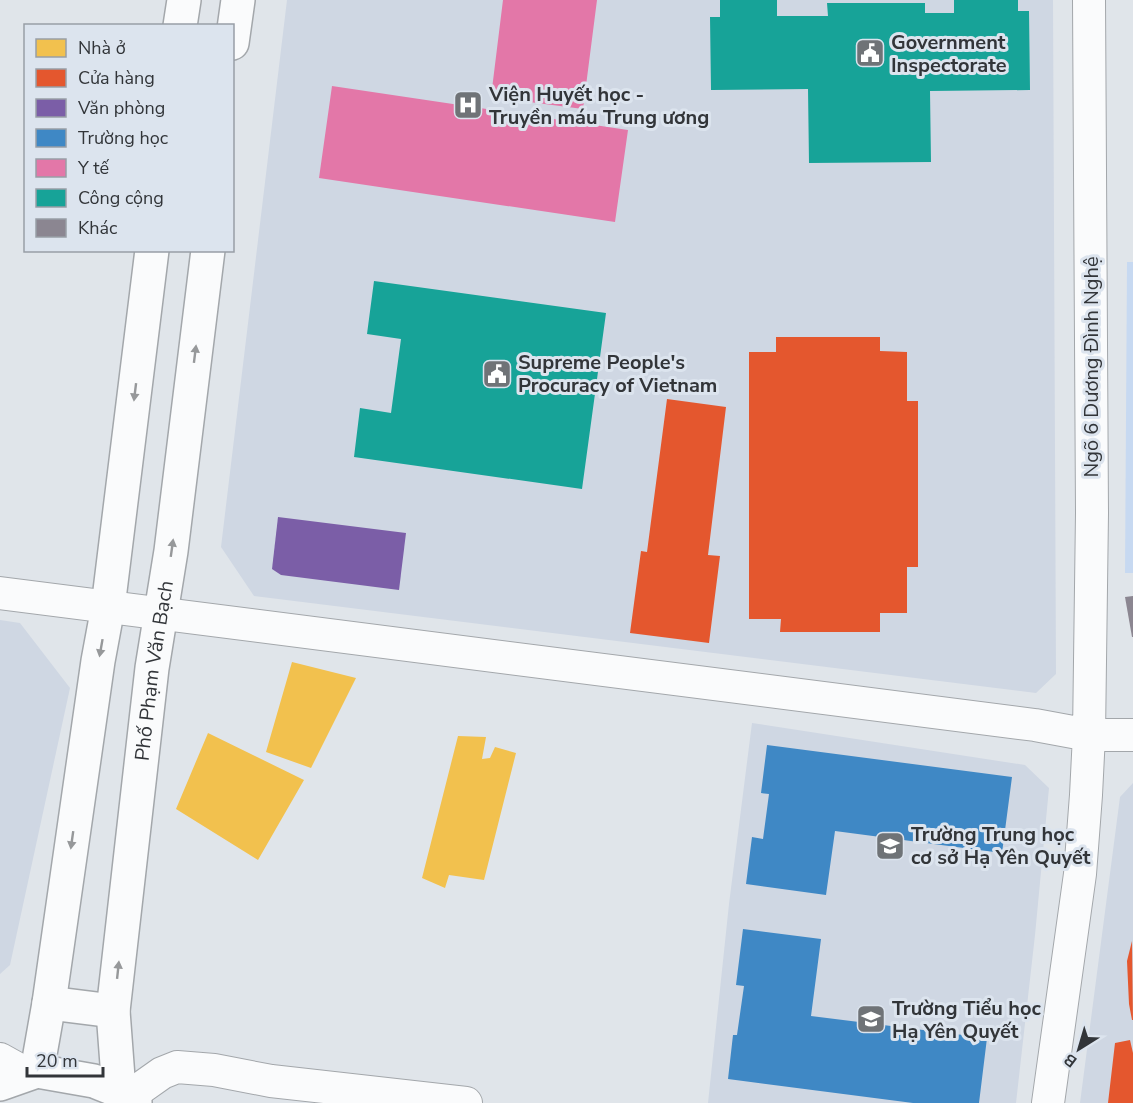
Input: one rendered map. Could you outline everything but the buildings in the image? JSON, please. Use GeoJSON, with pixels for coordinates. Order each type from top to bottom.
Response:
{"type":"FeatureCollection","features":[{"type":"Feature","properties":{"kind":"main road"},"geometry":{"type":"LineString","coordinates":[[180,24],[183,0]]}},
{"type":"Feature","properties":{"kind":"main road"},"geometry":{"type":"LineString","coordinates":[[234,29],[238,0]]}},
{"type":"Feature","properties":{"kind":"main road"},"geometry":{"type":"LineString","coordinates":[[128,1097],[94,1082],[16,1072],[49,1003],[98,661],[108,607],[152,252]]}},
{"type":"Feature","properties":{"kind":"main road","name":"Phố Phạm Văn Bạch"},"geometry":{"type":"LineString","coordinates":[[128,1097],[113,1011],[152,668],[173,539],[207,252]]}},
{"type":"Feature","properties":{"kind":"main road"},"geometry":{"type":"LineString","coordinates":[[49,1003],[113,1011]]}},
{"type":"Feature","properties":{"kind":"street","name":"Ngõ 6 Dương Đình Nghệ"},"geometry":{"type":"LineString","coordinates":[[1048,1103],[1080,874],[1089,735],[1092,513],[1089,0]]}},
{"type":"Feature","properties":{"kind":"street"},"geometry":{"type":"LineString","coordinates":[[0,593],[1035,725],[1089,735],[1133,735]]}},
{"type":"Feature","properties":{"kind":"street"},"geometry":{"type":"LineString","coordinates":[[128,1097],[162,1073],[177,1067],[214,1070],[265,1092],[466,1103]]}},
{"type":"Feature","properties":{"kind":"shaded area"},"geometry":{"type":"Polygon","coordinates":[[[287,0],[1053,0],[1056,674],[1036,693],[254,596],[221,547],[287,0]]]}},
{"type":"Feature","properties":{"kind":"shaded area"},"geometry":{"type":"Polygon","coordinates":[[[1127,262],[1133,262],[1133,573],[1125,573],[1127,262]]]}},
{"type":"Feature","properties":{"kind":"shaded area"},"geometry":{"type":"Polygon","coordinates":[[[0,620],[20,623],[70,688],[10,965],[0,974],[0,620]]]}},
{"type":"Feature","properties":{"kind":"shaded area"},"geometry":{"type":"Polygon","coordinates":[[[752,723],[1025,765],[1049,788],[1016,1103],[708,1103],[729,904],[752,723]]]}},
{"type":"Feature","properties":{"kind":"shaded area"},"geometry":{"type":"Polygon","coordinates":[[[1133,783],[1133,1103],[1080,1103],[1120,797],[1133,783]]]}},
{"type":"Feature","properties":{"kind":"place","name":"Government Inspectorate"},"geometry":{"type":"Point","coordinates":[870,53]}},
{"type":"Feature","properties":{"kind":"place","name":"Viện Huyết học - Truyền máu Trung ương"},"geometry":{"type":"Point","coordinates":[468,105]}},
{"type":"Feature","properties":{"kind":"place","name":"Supreme People's Procuracy of Vietnam"},"geometry":{"type":"Point","coordinates":[497,374]}},
{"type":"Feature","properties":{"kind":"place","name":"Trường Trung học cơ sở Hạ Yên Quyết"},"geometry":{"type":"Point","coordinates":[890,846]}},
{"type":"Feature","properties":{"kind":"place","name":"Trường Tiểu học Hạ Yên Quyết"},"geometry":{"type":"Point","coordinates":[871,1019]}}]}
